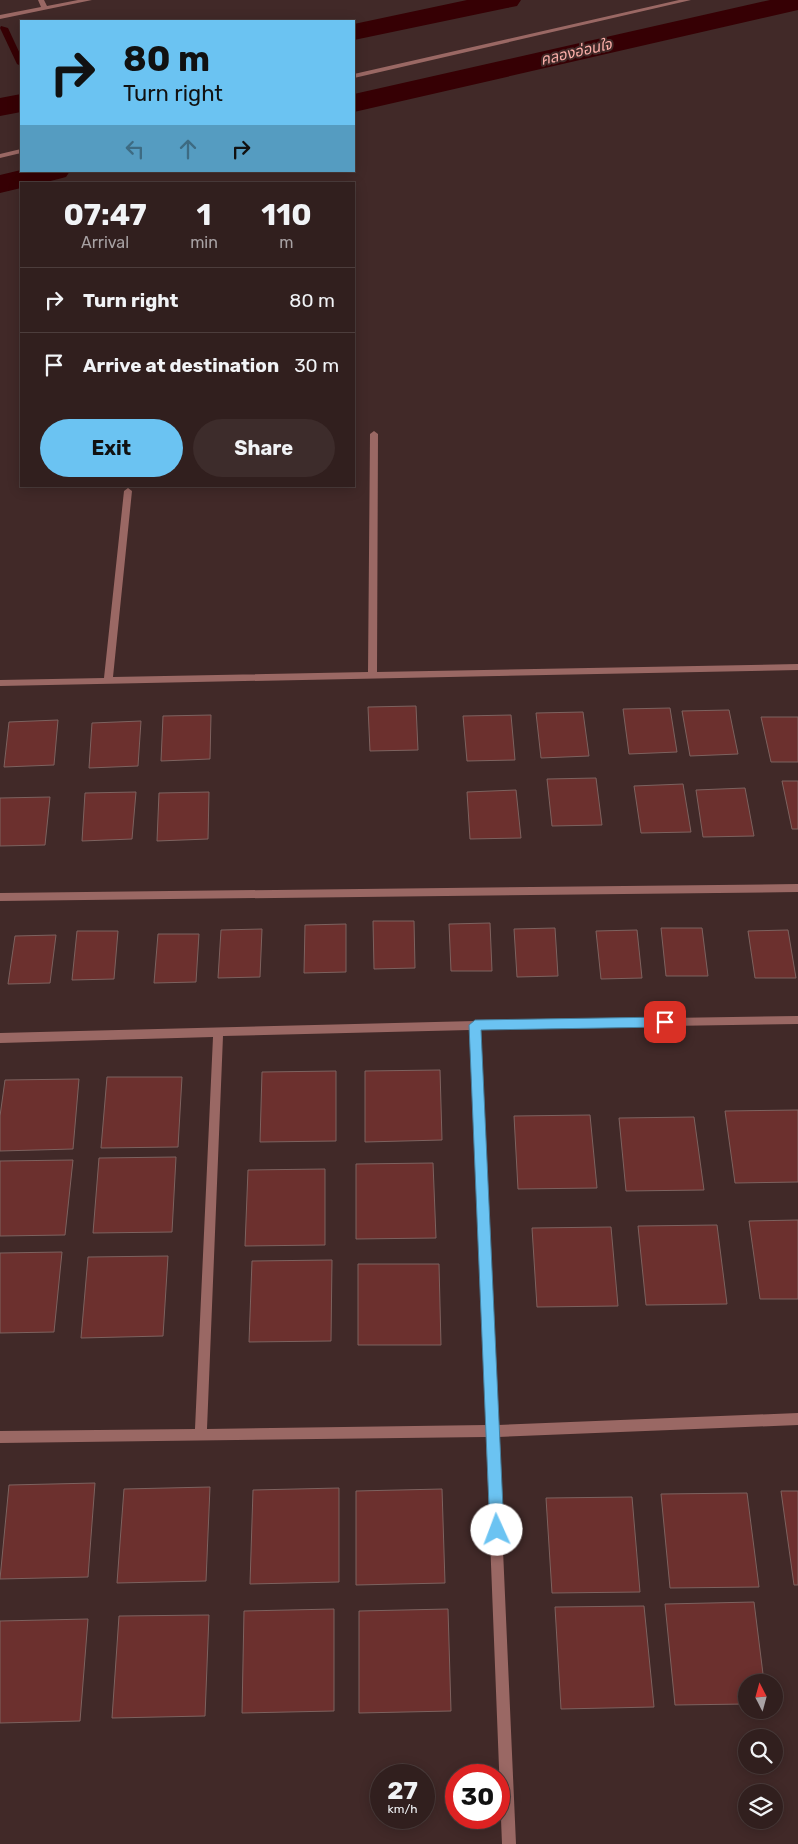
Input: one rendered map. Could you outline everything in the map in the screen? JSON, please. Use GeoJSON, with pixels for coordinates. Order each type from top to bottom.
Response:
{"type":"FeatureCollection","features":[{"type":"Feature","properties":{"kind":"street"},"geometry":{"type":"LineString","coordinates":[[41,0],[45,8]]}},
{"type":"Feature","properties":{"kind":"street"},"geometry":{"type":"LineString","coordinates":[[0,17],[88,0]]}},
{"type":"Feature","properties":{"kind":"street"},"geometry":{"type":"LineString","coordinates":[[355,76],[688,0]]}},
{"type":"Feature","properties":{"kind":"street"},"geometry":{"type":"LineString","coordinates":[[0,156],[20,151]]}},
{"type":"Feature","properties":{"kind":"street"},"geometry":{"type":"LineString","coordinates":[[372,676],[374,434]]}},
{"type":"Feature","properties":{"kind":"street"},"geometry":{"type":"LineString","coordinates":[[108,681],[128,491]]}},
{"type":"Feature","properties":{"kind":"street"},"geometry":{"type":"LineString","coordinates":[[0,683],[798,667]]}},
{"type":"Feature","properties":{"kind":"street"},"geometry":{"type":"LineString","coordinates":[[0,897],[798,888]]}},
{"type":"Feature","properties":{"kind":"street"},"geometry":{"type":"LineString","coordinates":[[0,1038],[218,1034],[475,1025],[798,1020]]}},
{"type":"Feature","properties":{"kind":"street"},"geometry":{"type":"LineString","coordinates":[[475,1025],[493,1431],[508,1844]]}},
{"type":"Feature","properties":{"kind":"street"},"geometry":{"type":"LineString","coordinates":[[201,1435],[218,1034]]}},
{"type":"Feature","properties":{"kind":"street"},"geometry":{"type":"LineString","coordinates":[[0,1437],[493,1431],[798,1419]]}},
{"type":"Feature","properties":{"kind":"building"},"geometry":{"type":"Polygon","coordinates":[[[416,706],[418,750],[370,751],[368,707],[416,706]]]}},
{"type":"Feature","properties":{"kind":"building"},"geometry":{"type":"Polygon","coordinates":[[[670,708],[677,752],[629,754],[623,709],[670,708]]]}},
{"type":"Feature","properties":{"kind":"building"},"geometry":{"type":"Polygon","coordinates":[[[729,710],[738,754],[690,756],[682,711],[729,710]]]}},
{"type":"Feature","properties":{"kind":"building"},"geometry":{"type":"Polygon","coordinates":[[[583,712],[589,756],[541,758],[536,713],[583,712]]]}},
{"type":"Feature","properties":{"kind":"building"},"geometry":{"type":"Polygon","coordinates":[[[211,715],[210,759],[161,761],[163,716],[211,715]]]}},
{"type":"Feature","properties":{"kind":"building"},"geometry":{"type":"Polygon","coordinates":[[[511,715],[515,760],[467,761],[463,716],[511,715]]]}},
{"type":"Feature","properties":{"kind":"building"},"geometry":{"type":"Polygon","coordinates":[[[761,717],[798,717],[798,762],[771,762],[761,717]]]}},
{"type":"Feature","properties":{"kind":"building"},"geometry":{"type":"Polygon","coordinates":[[[58,720],[54,765],[4,767],[9,722],[58,720]]]}},
{"type":"Feature","properties":{"kind":"building"},"geometry":{"type":"Polygon","coordinates":[[[141,721],[138,766],[89,768],[92,723],[141,721]]]}},
{"type":"Feature","properties":{"kind":"building"},"geometry":{"type":"Polygon","coordinates":[[[596,778],[602,825],[552,826],[547,779],[596,778]]]}},
{"type":"Feature","properties":{"kind":"building"},"geometry":{"type":"Polygon","coordinates":[[[782,781],[798,781],[798,829],[792,829],[782,781]]]}},
{"type":"Feature","properties":{"kind":"building"},"geometry":{"type":"Polygon","coordinates":[[[683,784],[691,832],[641,833],[634,786],[683,784]]]}},
{"type":"Feature","properties":{"kind":"building"},"geometry":{"type":"Polygon","coordinates":[[[745,788],[754,836],[703,837],[696,790],[745,788]]]}},
{"type":"Feature","properties":{"kind":"building"},"geometry":{"type":"Polygon","coordinates":[[[516,790],[521,838],[470,839],[467,792],[516,790]]]}},
{"type":"Feature","properties":{"kind":"building"},"geometry":{"type":"Polygon","coordinates":[[[136,792],[132,839],[82,841],[85,793],[136,792]]]}},
{"type":"Feature","properties":{"kind":"building"},"geometry":{"type":"Polygon","coordinates":[[[209,792],[208,839],[157,841],[159,793],[209,792]]]}},
{"type":"Feature","properties":{"kind":"building"},"geometry":{"type":"Polygon","coordinates":[[[50,797],[45,845],[0,846],[0,798],[50,797]]]}},
{"type":"Feature","properties":{"kind":"building"},"geometry":{"type":"Polygon","coordinates":[[[373,921],[414,921],[415,968],[374,969],[373,921]]]}},
{"type":"Feature","properties":{"kind":"building"},"geometry":{"type":"Polygon","coordinates":[[[490,923],[492,971],[451,971],[449,924],[490,923]]]}},
{"type":"Feature","properties":{"kind":"building"},"geometry":{"type":"Polygon","coordinates":[[[346,924],[346,972],[304,973],[305,925],[346,924]]]}},
{"type":"Feature","properties":{"kind":"building"},"geometry":{"type":"Polygon","coordinates":[[[555,928],[558,976],[517,977],[514,929],[555,928]]]}},
{"type":"Feature","properties":{"kind":"building"},"geometry":{"type":"Polygon","coordinates":[[[661,928],[702,928],[708,976],[666,976],[661,928]]]}},
{"type":"Feature","properties":{"kind":"building"},"geometry":{"type":"Polygon","coordinates":[[[262,929],[260,977],[218,978],[221,930],[262,929]]]}},
{"type":"Feature","properties":{"kind":"building"},"geometry":{"type":"Polygon","coordinates":[[[637,930],[642,978],[601,979],[596,931],[637,930]]]}},
{"type":"Feature","properties":{"kind":"building"},"geometry":{"type":"Polygon","coordinates":[[[788,930],[796,978],[755,978],[748,931],[788,930]]]}},
{"type":"Feature","properties":{"kind":"building"},"geometry":{"type":"Polygon","coordinates":[[[77,931],[118,931],[114,979],[72,980],[77,931]]]}},
{"type":"Feature","properties":{"kind":"building"},"geometry":{"type":"Polygon","coordinates":[[[158,934],[199,934],[196,982],[154,983],[158,934]]]}},
{"type":"Feature","properties":{"kind":"building"},"geometry":{"type":"Polygon","coordinates":[[[56,935],[50,983],[8,984],[15,936],[56,935]]]}},
{"type":"Feature","properties":{"kind":"building"},"geometry":{"type":"Polygon","coordinates":[[[440,1070],[442,1140],[365,1142],[365,1071],[440,1070]]]}},
{"type":"Feature","properties":{"kind":"building"},"geometry":{"type":"Polygon","coordinates":[[[336,1071],[336,1141],[260,1142],[262,1072],[336,1071]]]}},
{"type":"Feature","properties":{"kind":"building"},"geometry":{"type":"Polygon","coordinates":[[[107,1077],[182,1077],[178,1147],[101,1148],[107,1077]]]}},
{"type":"Feature","properties":{"kind":"building"},"geometry":{"type":"Polygon","coordinates":[[[79,1079],[73,1149],[0,1151],[0,1116],[5,1080],[79,1079]]]}},
{"type":"Feature","properties":{"kind":"building"},"geometry":{"type":"Polygon","coordinates":[[[798,1110],[798,1182],[735,1183],[725,1111],[798,1110]]]}},
{"type":"Feature","properties":{"kind":"building"},"geometry":{"type":"Polygon","coordinates":[[[590,1115],[597,1188],[518,1189],[514,1116],[590,1115]]]}},
{"type":"Feature","properties":{"kind":"building"},"geometry":{"type":"Polygon","coordinates":[[[694,1117],[704,1190],[626,1191],[619,1118],[694,1117]]]}},
{"type":"Feature","properties":{"kind":"building"},"geometry":{"type":"Polygon","coordinates":[[[176,1157],[172,1232],[93,1233],[99,1158],[176,1157]]]}},
{"type":"Feature","properties":{"kind":"building"},"geometry":{"type":"Polygon","coordinates":[[[73,1160],[65,1235],[0,1236],[0,1161],[73,1160]]]}},
{"type":"Feature","properties":{"kind":"building"},"geometry":{"type":"Polygon","coordinates":[[[433,1163],[436,1238],[356,1239],[356,1164],[433,1163]]]}},
{"type":"Feature","properties":{"kind":"building"},"geometry":{"type":"Polygon","coordinates":[[[325,1169],[325,1245],[245,1246],[248,1170],[325,1169]]]}},
{"type":"Feature","properties":{"kind":"building"},"geometry":{"type":"Polygon","coordinates":[[[798,1220],[798,1299],[760,1299],[749,1221],[798,1220]]]}},
{"type":"Feature","properties":{"kind":"building"},"geometry":{"type":"Polygon","coordinates":[[[717,1225],[727,1304],[646,1305],[638,1226],[717,1225]]]}},
{"type":"Feature","properties":{"kind":"building"},"geometry":{"type":"Polygon","coordinates":[[[611,1227],[618,1306],[537,1307],[532,1228],[611,1227]]]}},
{"type":"Feature","properties":{"kind":"building"},"geometry":{"type":"Polygon","coordinates":[[[62,1252],[54,1332],[0,1333],[0,1253],[62,1252]]]}},
{"type":"Feature","properties":{"kind":"building"},"geometry":{"type":"Polygon","coordinates":[[[168,1256],[163,1336],[81,1338],[88,1257],[168,1256]]]}},
{"type":"Feature","properties":{"kind":"building"},"geometry":{"type":"Polygon","coordinates":[[[332,1260],[331,1341],[249,1342],[252,1261],[332,1260]]]}},
{"type":"Feature","properties":{"kind":"building"},"geometry":{"type":"Polygon","coordinates":[[[358,1264],[439,1264],[441,1345],[358,1345],[358,1264]]]}},
{"type":"Feature","properties":{"kind":"building"},"geometry":{"type":"Polygon","coordinates":[[[95,1483],[88,1577],[0,1579],[9,1485],[95,1483]]]}},
{"type":"Feature","properties":{"kind":"building"},"geometry":{"type":"Polygon","coordinates":[[[210,1487],[206,1581],[117,1583],[124,1489],[210,1487]]]}},
{"type":"Feature","properties":{"kind":"building"},"geometry":{"type":"Polygon","coordinates":[[[339,1488],[339,1582],[250,1584],[253,1490],[339,1488]]]}},
{"type":"Feature","properties":{"kind":"building"},"geometry":{"type":"Polygon","coordinates":[[[442,1489],[445,1583],[356,1585],[356,1491],[442,1489]]]}},
{"type":"Feature","properties":{"kind":"building"},"geometry":{"type":"Polygon","coordinates":[[[781,1491],[798,1491],[798,1585],[794,1585],[781,1491]]]}},
{"type":"Feature","properties":{"kind":"building"},"geometry":{"type":"Polygon","coordinates":[[[747,1493],[759,1587],[670,1588],[661,1494],[747,1493]]]}},
{"type":"Feature","properties":{"kind":"building"},"geometry":{"type":"Polygon","coordinates":[[[632,1497],[640,1592],[552,1593],[546,1498],[632,1497]]]}},
{"type":"Feature","properties":{"kind":"building"},"geometry":{"type":"Polygon","coordinates":[[[754,1602],[763,1674],[738,1674],[738,1704],[675,1705],[665,1604],[754,1602]]]}},
{"type":"Feature","properties":{"kind":"building"},"geometry":{"type":"Polygon","coordinates":[[[644,1606],[654,1707],[561,1709],[555,1607],[644,1606]]]}},
{"type":"Feature","properties":{"kind":"building"},"geometry":{"type":"Polygon","coordinates":[[[334,1609],[334,1711],[242,1713],[244,1611],[334,1609]]]}},
{"type":"Feature","properties":{"kind":"building"},"geometry":{"type":"Polygon","coordinates":[[[448,1609],[451,1711],[359,1713],[359,1611],[448,1609]]]}},
{"type":"Feature","properties":{"kind":"building"},"geometry":{"type":"Polygon","coordinates":[[[209,1615],[205,1716],[112,1718],[119,1616],[209,1615]]]}},
{"type":"Feature","properties":{"kind":"building"},"geometry":{"type":"Polygon","coordinates":[[[88,1619],[80,1721],[0,1723],[0,1621],[88,1619]]]}},
{"type":"Feature","properties":{"kind":"waterway"},"geometry":{"type":"LineString","coordinates":[[355,32],[507,0]]}},
{"type":"Feature","properties":{"kind":"waterway","name":"คลองอ่อนใจ"},"geometry":{"type":"LineString","coordinates":[[355,103],[798,2]]}},
{"type":"Feature","properties":{"kind":"waterway"},"geometry":{"type":"LineString","coordinates":[[4,28],[20,62]]}},
{"type":"Feature","properties":{"kind":"waterway"},"geometry":{"type":"LineString","coordinates":[[0,107],[20,103]]}},
{"type":"Feature","properties":{"kind":"waterway","name":"คลองอ่อนใจ"},"geometry":{"type":"LineString","coordinates":[[0,184],[51,172]]}},
{"type":"Feature","properties":{"kind":"route"},"geometry":{"type":"LineString","coordinates":[[497,1530],[475,1025],[665,1022]]}}]}
